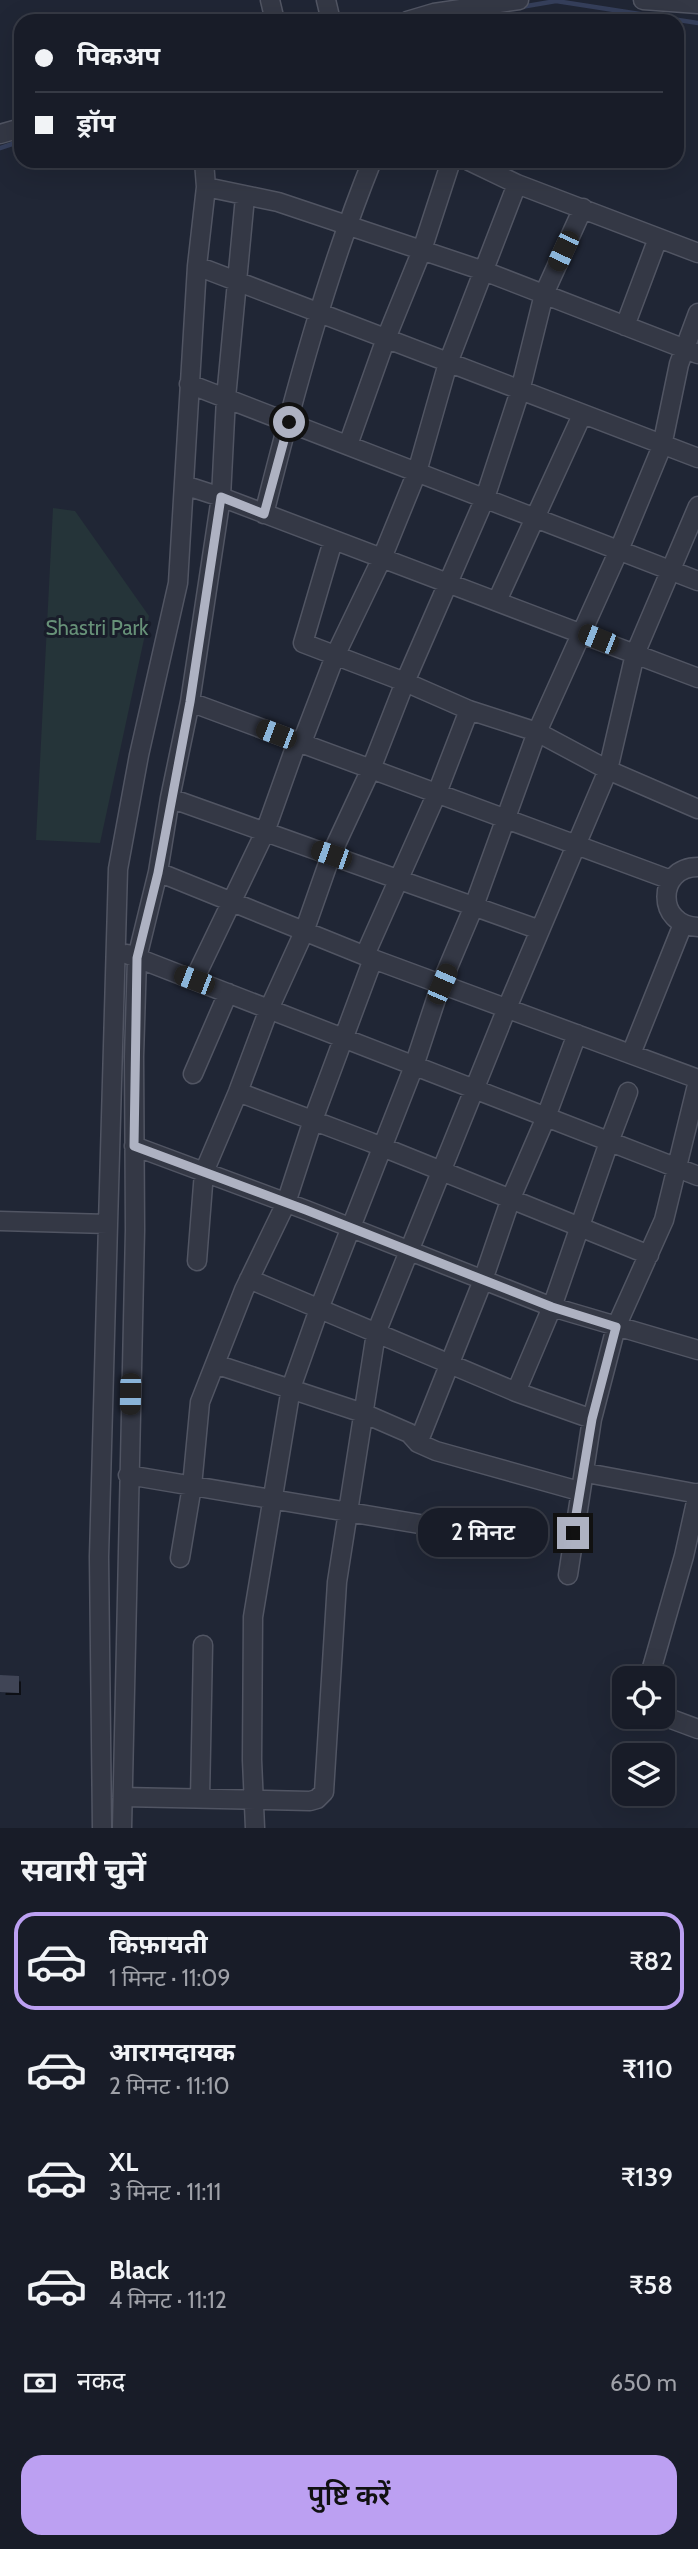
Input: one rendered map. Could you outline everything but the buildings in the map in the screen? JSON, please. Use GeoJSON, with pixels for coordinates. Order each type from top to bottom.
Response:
{"type":"FeatureCollection","features":[{"type":"Feature","properties":{"kind":"street"},"geometry":{"type":"LineString","coordinates":[[417,0],[425,13],[519,0]]}},
{"type":"Feature","properties":{"kind":"street"},"geometry":{"type":"LineString","coordinates":[[643,0],[698,4]]}},
{"type":"Feature","properties":{"kind":"street"},"geometry":{"type":"LineString","coordinates":[[102,1828],[99,1557],[118,869],[139,755],[178,583],[197,266],[206,187],[205,168]]}},
{"type":"Feature","properties":{"kind":"street"},"geometry":{"type":"LineString","coordinates":[[264,514],[319,313],[346,225],[369,168]]}},
{"type":"Feature","properties":{"kind":"street"},"geometry":{"type":"LineString","coordinates":[[348,444],[422,250],[449,168]]}},
{"type":"Feature","properties":{"kind":"street"},"geometry":{"type":"LineString","coordinates":[[484,168],[517,184],[698,253]]}},
{"type":"Feature","properties":{"kind":"street"},"geometry":{"type":"LineString","coordinates":[[194,980],[265,832],[297,742],[304,737],[335,656],[382,558],[417,472],[448,363],[517,184]]}},
{"type":"Feature","properties":{"kind":"street"},"geometry":{"type":"LineString","coordinates":[[206,187],[278,202],[422,250],[484,271],[691,351]]}},
{"type":"Feature","properties":{"kind":"street"},"geometry":{"type":"LineString","coordinates":[[122,1828],[135,1230],[137,958],[158,873],[190,702],[221,497],[226,398],[245,197]]}},
{"type":"Feature","properties":{"kind":"street"},"geometry":{"type":"LineString","coordinates":[[197,1261],[204,1172],[269,1009],[304,932],[331,855],[371,769],[405,682],[485,498],[520,391],[544,294],[583,208]]}},
{"type":"Feature","properties":{"kind":"street"},"geometry":{"type":"LineString","coordinates":[[625,326],[658,238]]}},
{"type":"Feature","properties":{"kind":"street"},"geometry":{"type":"LineString","coordinates":[[197,266],[698,458]]}},
{"type":"Feature","properties":{"kind":"street"},"geometry":{"type":"LineString","coordinates":[[255,1828],[253,1617],[291,1388],[414,1066],[442,984],[474,906],[537,732],[619,550],[662,446],[679,364],[691,351],[698,313]]}},
{"type":"Feature","properties":{"kind":"street"},"geometry":{"type":"LineString","coordinates":[[189,384],[698,581]]}},
{"type":"Feature","properties":{"kind":"street"},"geometry":{"type":"LineString","coordinates":[[497,601],[582,415]]}},
{"type":"Feature","properties":{"kind":"street"},"geometry":{"type":"LineString","coordinates":[[184,485],[698,678]]}},
{"type":"Feature","properties":{"kind":"street"},"geometry":{"type":"LineString","coordinates":[[122,1797],[310,1801],[317,1799],[324,1792],[337,1582],[376,1333],[507,1008],[608,770],[635,654],[698,506]]}},
{"type":"Feature","properties":{"kind":"street"},"geometry":{"type":"LineString","coordinates":[[333,541],[303,643],[469,710],[537,732],[608,770],[698,809]]}},
{"type":"Feature","properties":{"kind":"street"},"geometry":{"type":"LineString","coordinates":[[190,702],[671,880]]}},
{"type":"Feature","properties":{"kind":"street"},"geometry":{"type":"LineString","coordinates":[[180,1558],[192,1486],[200,1402],[249,1279],[286,1203],[397,879],[469,710]]}},
{"type":"Feature","properties":{"kind":"street"},"geometry":{"type":"LineString","coordinates":[[170,798],[540,930]]}},
{"type":"Feature","properties":{"kind":"street"},"geometry":{"type":"LineString","coordinates":[[631,1054],[691,926],[676,919],[667,905],[667,888],[671,880],[684,869],[698,867]]}},
{"type":"Feature","properties":{"kind":"street"},"geometry":{"type":"LineString","coordinates":[[158,873],[369,957],[698,1080],[664,1220],[616,1327],[592,1419],[568,1575]]}},
{"type":"Feature","properties":{"kind":"street"},"geometry":{"type":"LineString","coordinates":[[115,948],[698,1176]]}},
{"type":"Feature","properties":{"kind":"street"},"geometry":{"type":"LineString","coordinates":[[193,1074],[228,993]]}},
{"type":"Feature","properties":{"kind":"street"},"geometry":{"type":"LineString","coordinates":[[418,1443],[484,1280],[511,1198],[546,1117],[577,1034]]}},
{"type":"Feature","properties":{"kind":"street"},"geometry":{"type":"LineString","coordinates":[[238,1092],[511,1198],[649,1255]]}},
{"type":"Feature","properties":{"kind":"street"},"geometry":{"type":"LineString","coordinates":[[516,1392],[552,1307],[608,1142],[628,1092]]}},
{"type":"Feature","properties":{"kind":"street"},"geometry":{"type":"LineString","coordinates":[[134,1146],[552,1307],[616,1327],[697,1347]]}},
{"type":"Feature","properties":{"kind":"street"},"geometry":{"type":"LineString","coordinates":[[0,1221],[108,1224]]}},
{"type":"Feature","properties":{"kind":"street"},"geometry":{"type":"LineString","coordinates":[[249,1279],[516,1392],[592,1419]]}},
{"type":"Feature","properties":{"kind":"street"},"geometry":{"type":"LineString","coordinates":[[215,1364],[363,1412],[409,1433],[418,1443],[436,1451],[579,1491]]}},
{"type":"Feature","properties":{"kind":"street"},"geometry":{"type":"LineString","coordinates":[[592,1474],[698,1494],[684,1556],[652,1666]]}},
{"type":"Feature","properties":{"kind":"street"},"geometry":{"type":"LineString","coordinates":[[128,1475],[491,1536]]}},
{"type":"Feature","properties":{"kind":"street"},"geometry":{"type":"LineString","coordinates":[[200,1799],[203,1645]]}},
{"type":"Feature","properties":{"kind":"street"},"geometry":{"type":"LineString","coordinates":[[675,1720],[698,1729]]}},
{"type":"Feature","properties":{"kind":"green space","name":"Shastri Park"},"geometry":{"type":"Polygon","coordinates":[[[53,508],[75,511],[149,616],[100,843],[36,840],[53,508]]]}},
{"type":"Feature","properties":{"kind":"waterway"},"geometry":{"type":"LineString","coordinates":[[521,7],[556,1],[640,14]]}},
{"type":"Feature","properties":{"kind":"waterway"},"geometry":{"type":"LineString","coordinates":[[684,21],[698,23]]}},
{"type":"Feature","properties":{"kind":"waterway"},"geometry":{"type":"LineString","coordinates":[[0,148],[14,143]]}},
{"type":"Feature","properties":{"kind":"route"},"geometry":{"type":"LineString","coordinates":[[289,422],[264,514],[221,497],[190,702],[158,873],[137,958],[134,1146],[552,1307],[616,1327],[592,1419],[573,1533]]}}]}
